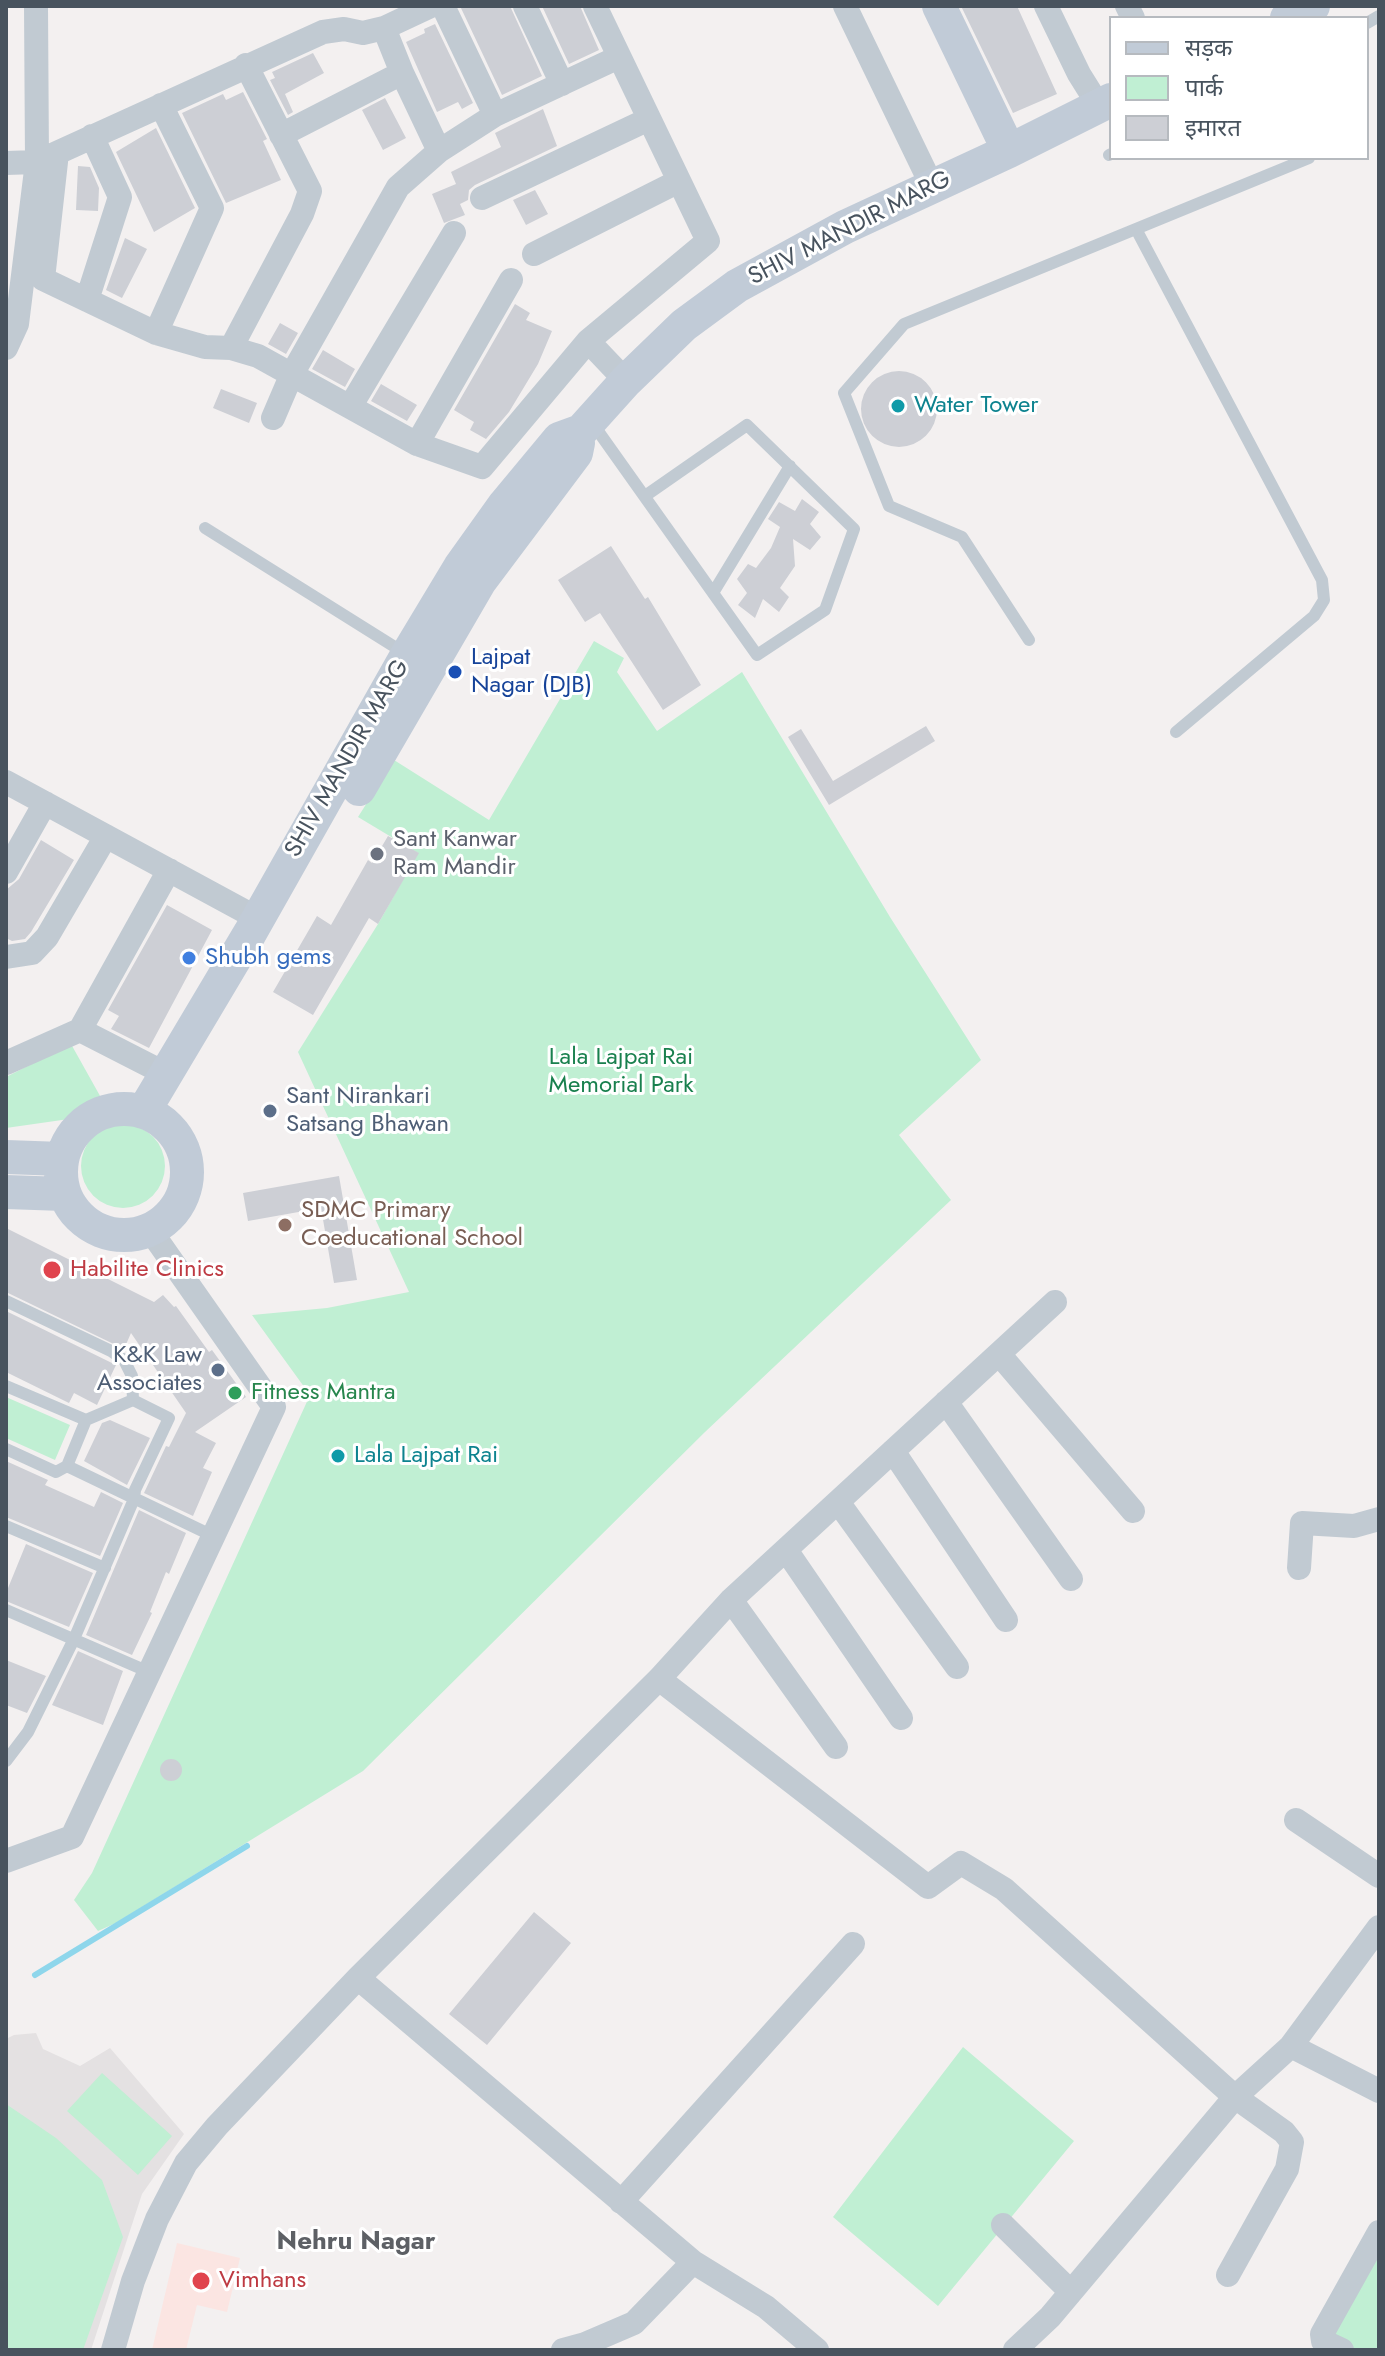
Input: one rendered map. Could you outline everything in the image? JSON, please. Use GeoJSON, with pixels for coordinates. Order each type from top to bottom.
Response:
{"type":"FeatureCollection","features":[{"type":"Feature","properties":{"kind":"street"},"geometry":{"type":"LineString","coordinates":[[36,6],[47,158],[43,279],[156,333],[205,347],[231,348],[258,356],[417,444],[482,467],[588,341],[708,241],[595,6]]}},
{"type":"Feature","properties":{"kind":"street"},"geometry":{"type":"LineString","coordinates":[[6,163],[47,158],[323,32],[344,29],[363,33],[384,28],[431,6]]}},
{"type":"Feature","properties":{"kind":"street"},"geometry":{"type":"LineString","coordinates":[[443,6],[495,115]]}},
{"type":"Feature","properties":{"kind":"street"},"geometry":{"type":"LineString","coordinates":[[525,6],[562,84]]}},
{"type":"Feature","properties":{"kind":"street"},"geometry":{"type":"LineString","coordinates":[[845,6],[932,186]]}},
{"type":"Feature","properties":{"kind":"street"},"geometry":{"type":"LineString","coordinates":[[939,6],[1009,151]]}},
{"type":"Feature","properties":{"kind":"street"},"geometry":{"type":"LineString","coordinates":[[1046,6],[1079,74],[1105,103]]}},
{"type":"Feature","properties":{"kind":"street"},"geometry":{"type":"LineString","coordinates":[[1291,16],[1313,6]]}},
{"type":"Feature","properties":{"kind":"street"},"geometry":{"type":"LineString","coordinates":[[384,28],[439,151]]}},
{"type":"Feature","properties":{"kind":"street"},"geometry":{"type":"LineString","coordinates":[[273,418],[291,376],[398,187],[439,151],[495,115],[619,57]]}},
{"type":"Feature","properties":{"kind":"street"},"geometry":{"type":"LineString","coordinates":[[231,348],[302,214],[310,191],[246,65]]}},
{"type":"Feature","properties":{"kind":"street"},"geometry":{"type":"LineString","coordinates":[[281,135],[402,73]]}},
{"type":"Feature","properties":{"kind":"street","name":"SHIV MANDIR MARG"},"geometry":{"type":"LineString","coordinates":[[154,1118],[480,581],[576,453],[586,426],[626,381],[684,325],[737,286],[845,227],[1105,103]]}},
{"type":"Feature","properties":{"kind":"street"},"geometry":{"type":"LineString","coordinates":[[156,333],[212,208],[161,105]]}},
{"type":"Feature","properties":{"kind":"street"},"geometry":{"type":"LineString","coordinates":[[482,198],[649,119]]}},
{"type":"Feature","properties":{"kind":"street"},"geometry":{"type":"LineString","coordinates":[[87,300],[120,197],[92,136]]}},
{"type":"Feature","properties":{"kind":"street"},"geometry":{"type":"LineString","coordinates":[[6,348],[17,324],[47,158]]}},
{"type":"Feature","properties":{"kind":"street"},"geometry":{"type":"LineString","coordinates":[[534,254],[679,181]]}},
{"type":"Feature","properties":{"kind":"street"},"geometry":{"type":"LineString","coordinates":[[350,407],[454,233]]}},
{"type":"Feature","properties":{"kind":"street"},"geometry":{"type":"LineString","coordinates":[[417,444],[511,280]]}},
{"type":"Feature","properties":{"kind":"street"},"geometry":{"type":"LineString","coordinates":[[588,341],[626,381]]}},
{"type":"Feature","properties":{"kind":"street","name":"SHIV MANDIR MARG"},"geometry":{"type":"LineString","coordinates":[[154,1118],[166,1074],[460,567],[505,504],[559,439],[586,426]]}},
{"type":"Feature","properties":{"kind":"street"},"geometry":{"type":"LineString","coordinates":[[6,782],[257,918]]}},
{"type":"Feature","properties":{"kind":"street"},"geometry":{"type":"LineString","coordinates":[[6,872],[45,803]]}},
{"type":"Feature","properties":{"kind":"street"},"geometry":{"type":"LineString","coordinates":[[6,957],[32,953],[47,937],[106,836]]}},
{"type":"Feature","properties":{"kind":"street"},"geometry":{"type":"LineString","coordinates":[[6,1063],[80,1030],[169,870]]}},
{"type":"Feature","properties":{"kind":"street"},"geometry":{"type":"LineString","coordinates":[[80,1030],[166,1074]]}},
{"type":"Feature","properties":{"kind":"street"},"geometry":{"type":"LineString","coordinates":[[114,1110],[154,1118],[178,1140],[183,1150],[187,1181],[174,1211],[150,1230],[134,1236],[121,1236],[97,1230],[77,1215],[64,1194],[62,1159],[77,1130],[94,1116],[114,1110]]}},
{"type":"Feature","properties":{"kind":"street"},"geometry":{"type":"LineString","coordinates":[[6,1157],[62,1159]]}},
{"type":"Feature","properties":{"kind":"street"},"geometry":{"type":"LineString","coordinates":[[6,1192],[64,1194]]}},
{"type":"Feature","properties":{"kind":"street"},"geometry":{"type":"LineString","coordinates":[[6,1861],[72,1837],[274,1407],[150,1230]]}},
{"type":"Feature","properties":{"kind":"street"},"geometry":{"type":"LineString","coordinates":[[113,2350],[157,2219],[186,2163],[217,2126],[358,1978],[659,1679],[731,1600],[1055,1302]]}},
{"type":"Feature","properties":{"kind":"street"},"geometry":{"type":"LineString","coordinates":[[999,1354],[1133,1511]]}},
{"type":"Feature","properties":{"kind":"street"},"geometry":{"type":"LineString","coordinates":[[946,1402],[1071,1579]]}},
{"type":"Feature","properties":{"kind":"street"},"geometry":{"type":"LineString","coordinates":[[893,1451],[1006,1620]]}},
{"type":"Feature","properties":{"kind":"street"},"geometry":{"type":"LineString","coordinates":[[838,1502],[957,1667]]}},
{"type":"Feature","properties":{"kind":"street"},"geometry":{"type":"LineString","coordinates":[[1299,1568],[1302,1523],[1354,1526],[1379,1519]]}},
{"type":"Feature","properties":{"kind":"street"},"geometry":{"type":"LineString","coordinates":[[786,1550],[901,1718]]}},
{"type":"Feature","properties":{"kind":"street"},"geometry":{"type":"LineString","coordinates":[[731,1600],[836,1747]]}},
{"type":"Feature","properties":{"kind":"street"},"geometry":{"type":"LineString","coordinates":[[659,1679],[928,1887],[961,1863],[1004,1889],[1235,2097],[1284,2132],[1292,2142],[1287,2169],[1228,2275]]}},
{"type":"Feature","properties":{"kind":"street"},"geometry":{"type":"LineString","coordinates":[[1296,1820],[1379,1876]]}},
{"type":"Feature","properties":{"kind":"street"},"geometry":{"type":"LineString","coordinates":[[1015,2350],[1071,2292],[1235,2097],[1291,2046],[1379,1927]]}},
{"type":"Feature","properties":{"kind":"street"},"geometry":{"type":"LineString","coordinates":[[621,2202],[853,1944]]}},
{"type":"Feature","properties":{"kind":"street"},"geometry":{"type":"LineString","coordinates":[[358,1978],[693,2262],[766,2307],[817,2350]]}},
{"type":"Feature","properties":{"kind":"street"},"geometry":{"type":"LineString","coordinates":[[1291,2046],[1379,2091]]}},
{"type":"Feature","properties":{"kind":"street"},"geometry":{"type":"LineString","coordinates":[[1003,2225],[1071,2292]]}},
{"type":"Feature","properties":{"kind":"street"},"geometry":{"type":"LineString","coordinates":[[1342,2350],[1323,2341],[1322,2334],[1379,2232]]}},
{"type":"Feature","properties":{"kind":"street"},"geometry":{"type":"LineString","coordinates":[[563,2350],[634,2323],[693,2262]]}},
{"type":"Feature","properties":{"kind":"lane"},"geometry":{"type":"LineString","coordinates":[[1029,640],[962,537],[889,506],[844,393],[904,324],[1304,160]]}},
{"type":"Feature","properties":{"kind":"lane"},"geometry":{"type":"LineString","coordinates":[[1136,229],[1322,580],[1324,600],[1314,616],[1176,732]]}},
{"type":"Feature","properties":{"kind":"lane"},"geometry":{"type":"LineString","coordinates":[[586,426],[645,496],[757,655],[825,610],[854,529],[747,425],[645,496]]}},
{"type":"Feature","properties":{"kind":"lane"},"geometry":{"type":"LineString","coordinates":[[713,593],[790,466]]}},
{"type":"Feature","properties":{"kind":"lane"},"geometry":{"type":"LineString","coordinates":[[205,528],[407,655]]}},
{"type":"Feature","properties":{"kind":"lane"},"geometry":{"type":"LineString","coordinates":[[6,1301],[124,1360],[132,1376],[133,1400]]}},
{"type":"Feature","properties":{"kind":"lane"},"geometry":{"type":"LineString","coordinates":[[6,1386],[86,1420]]}},
{"type":"Feature","properties":{"kind":"lane"},"geometry":{"type":"LineString","coordinates":[[6,1449],[56,1472],[67,1466],[86,1420],[133,1400],[169,1418],[135,1490],[134,1499],[74,1639],[28,1732],[6,1761]]}},
{"type":"Feature","properties":{"kind":"lane"},"geometry":{"type":"LineString","coordinates":[[67,1466],[213,1536]]}},
{"type":"Feature","properties":{"kind":"lane"},"geometry":{"type":"LineString","coordinates":[[6,1526],[105,1568]]}},
{"type":"Feature","properties":{"kind":"lane"},"geometry":{"type":"LineString","coordinates":[[6,1610],[74,1639],[106,1660],[149,1672]]}},
{"type":"Feature","properties":{"kind":"shaded area"},"geometry":{"type":"Polygon","coordinates":[[[36,2033],[43,2049],[80,2066],[110,2048],[184,2134],[142,2194],[91,2350],[6,2350],[6,2039],[36,2033]]]}},
{"type":"Feature","properties":{"kind":"shaded area","name":"Vimhans"},"geometry":{"type":"Polygon","coordinates":[[[177,2243],[240,2258],[227,2312],[197,2305],[186,2350],[152,2350],[177,2243]]]}},
{"type":"Feature","properties":{"kind":"green space","name":"Lala Lajpat Rai Memorial Park"},"geometry":{"type":"Polygon","coordinates":[[[594,641],[624,658],[617,672],[657,731],[742,672],[890,917],[981,1060],[899,1135],[951,1200],[705,1432],[363,1771],[116,1923],[98,1931],[74,1900],[92,1873],[310,1395],[252,1315],[327,1308],[409,1292],[298,1052],[378,924],[418,853],[358,817],[394,760],[489,820],[594,641]]]}},
{"type":"Feature","properties":{"kind":"green space"},"geometry":{"type":"Polygon","coordinates":[[[71,1044],[104,1103],[69,1119],[6,1128],[6,1077],[71,1044]]]}},
{"type":"Feature","properties":{"kind":"green space"},"geometry":{"type":"Polygon","coordinates":[[[123,1124],[139,1127],[153,1136],[162,1150],[165,1166],[162,1182],[153,1196],[139,1205],[123,1208],[107,1205],[93,1196],[84,1182],[81,1166],[84,1150],[93,1136],[107,1127],[123,1124]]]}},
{"type":"Feature","properties":{"kind":"green space"},"geometry":{"type":"Polygon","coordinates":[[[6,1397],[70,1425],[55,1460],[6,1438],[6,1397]]]}},
{"type":"Feature","properties":{"kind":"green space"},"geometry":{"type":"Polygon","coordinates":[[[963,2047],[1074,2141],[938,2306],[833,2217],[963,2047]]]}},
{"type":"Feature","properties":{"kind":"green space"},"geometry":{"type":"Polygon","coordinates":[[[102,2073],[172,2136],[138,2175],[67,2111],[102,2073]]]}},
{"type":"Feature","properties":{"kind":"green space"},"geometry":{"type":"Polygon","coordinates":[[[6,2104],[56,2138],[102,2180],[123,2237],[83,2350],[6,2350],[6,2104]]]}},
{"type":"Feature","properties":{"kind":"green space"},"geometry":{"type":"Polygon","coordinates":[[[1379,2249],[1379,2350],[1350,2350],[1328,2340],[1379,2249]]]}},
{"type":"Feature","properties":{"kind":"building"},"geometry":{"type":"Polygon","coordinates":[[[460,6],[510,6],[542,76],[502,95],[460,6]]]}},
{"type":"Feature","properties":{"kind":"building"},"geometry":{"type":"Polygon","coordinates":[[[542,6],[580,6],[599,50],[569,64],[542,6]]]}},
{"type":"Feature","properties":{"kind":"building"},"geometry":{"type":"Polygon","coordinates":[[[961,6],[1017,6],[1057,94],[1013,113],[961,6]]]}},
{"type":"Feature","properties":{"kind":"building"},"geometry":{"type":"Polygon","coordinates":[[[435,24],[473,103],[462,109],[458,102],[437,112],[406,42],[435,24]]]}},
{"type":"Feature","properties":{"kind":"building"},"geometry":{"type":"Polygon","coordinates":[[[313,53],[324,73],[285,94],[293,112],[288,115],[270,80],[275,78],[272,72],[313,53]]]}},
{"type":"Feature","properties":{"kind":"building"},"geometry":{"type":"Polygon","coordinates":[[[243,92],[267,139],[263,141],[281,180],[226,203],[182,113],[223,94],[226,100],[243,92]]]}},
{"type":"Feature","properties":{"kind":"building"},"geometry":{"type":"Polygon","coordinates":[[[385,98],[406,138],[383,150],[362,110],[385,98]]]}},
{"type":"Feature","properties":{"kind":"building"},"geometry":{"type":"Polygon","coordinates":[[[543,109],[557,146],[475,185],[469,190],[468,200],[460,204],[465,215],[444,223],[432,194],[456,184],[451,172],[501,147],[495,133],[543,109]]]}},
{"type":"Feature","properties":{"kind":"building"},"geometry":{"type":"Polygon","coordinates":[[[156,128],[195,208],[154,232],[116,152],[156,128]]]}},
{"type":"Feature","properties":{"kind":"building"},"geometry":{"type":"Polygon","coordinates":[[[78,166],[90,167],[99,188],[98,211],[76,210],[78,166]]]}},
{"type":"Feature","properties":{"kind":"building"},"geometry":{"type":"Polygon","coordinates":[[[535,190],[548,214],[526,225],[513,200],[535,190]]]}},
{"type":"Feature","properties":{"kind":"building"},"geometry":{"type":"Polygon","coordinates":[[[125,238],[147,249],[122,298],[106,290],[125,238]]]}},
{"type":"Feature","properties":{"kind":"building"},"geometry":{"type":"Polygon","coordinates":[[[515,304],[530,313],[526,320],[552,331],[538,364],[509,412],[486,439],[470,430],[474,422],[454,410],[515,304]]]}},
{"type":"Feature","properties":{"kind":"building"},"geometry":{"type":"Polygon","coordinates":[[[280,323],[298,333],[286,354],[268,344],[280,323]]]}},
{"type":"Feature","properties":{"kind":"building"},"geometry":{"type":"Polygon","coordinates":[[[323,350],[355,369],[345,387],[312,369],[323,350]]]}},
{"type":"Feature","properties":{"kind":"building","name":"Water Tower"},"geometry":{"type":"Polygon","coordinates":[[[892,371],[906,371],[920,377],[931,388],[937,409],[934,424],[926,436],[906,447],[892,447],[878,441],[867,430],[861,416],[861,402],[867,388],[878,377],[892,371]]]}},
{"type":"Feature","properties":{"kind":"building"},"geometry":{"type":"Polygon","coordinates":[[[381,384],[417,405],[407,421],[371,401],[381,384]]]}},
{"type":"Feature","properties":{"kind":"building"},"geometry":{"type":"Polygon","coordinates":[[[221,389],[257,403],[249,423],[213,408],[221,389]]]}},
{"type":"Feature","properties":{"kind":"building"},"geometry":{"type":"Polygon","coordinates":[[[802,499],[819,512],[810,524],[821,537],[810,550],[793,539],[795,566],[780,588],[789,597],[779,612],[763,599],[755,618],[738,605],[747,593],[737,579],[748,564],[756,568],[771,548],[780,527],[768,519],[779,502],[795,511],[802,499]]]}},
{"type":"Feature","properties":{"kind":"building"},"geometry":{"type":"Polygon","coordinates":[[[611,546],[645,599],[648,597],[701,685],[663,710],[600,613],[585,622],[558,580],[611,546]]]}},
{"type":"Feature","properties":{"kind":"building"},"geometry":{"type":"Polygon","coordinates":[[[926,726],[935,741],[829,805],[788,737],[801,729],[833,781],[926,726]]]}},
{"type":"Feature","properties":{"kind":"building"},"geometry":{"type":"Polygon","coordinates":[[[388,836],[419,853],[378,924],[369,918],[313,1015],[273,992],[317,916],[331,925],[368,860],[372,863],[388,836]]]}},
{"type":"Feature","properties":{"kind":"building"},"geometry":{"type":"Polygon","coordinates":[[[41,840],[74,860],[31,932],[25,939],[12,941],[6,938],[6,890],[19,879],[41,840]]]}},
{"type":"Feature","properties":{"kind":"building"},"geometry":{"type":"Polygon","coordinates":[[[167,905],[212,930],[149,1048],[111,1029],[119,1016],[108,1010],[167,905]]]}},
{"type":"Feature","properties":{"kind":"building"},"geometry":{"type":"Polygon","coordinates":[[[339,1176],[357,1280],[334,1283],[321,1208],[248,1221],[243,1193],[339,1176]]]}},
{"type":"Feature","properties":{"kind":"building"},"geometry":{"type":"Polygon","coordinates":[[[6,1228],[154,1302],[163,1295],[176,1306],[209,1352],[212,1350],[246,1397],[195,1432],[216,1443],[203,1468],[212,1472],[193,1516],[144,1493],[186,1413],[131,1333],[124,1349],[6,1292],[6,1228]]]}},
{"type":"Feature","properties":{"kind":"building"},"geometry":{"type":"Polygon","coordinates":[[[6,1311],[116,1365],[97,1405],[74,1393],[69,1403],[6,1372],[6,1311]]]}},
{"type":"Feature","properties":{"kind":"building"},"geometry":{"type":"Polygon","coordinates":[[[110,1420],[150,1438],[127,1485],[84,1461],[102,1423],[110,1420]]]}},
{"type":"Feature","properties":{"kind":"building"},"geometry":{"type":"Polygon","coordinates":[[[6,1461],[48,1480],[45,1485],[94,1507],[101,1492],[123,1503],[100,1556],[6,1517],[6,1461]]]}},
{"type":"Feature","properties":{"kind":"building"},"geometry":{"type":"Polygon","coordinates":[[[139,1510],[186,1533],[169,1574],[166,1572],[152,1613],[132,1655],[86,1635],[139,1510]]]}},
{"type":"Feature","properties":{"kind":"building"},"geometry":{"type":"Polygon","coordinates":[[[26,1544],[93,1573],[69,1627],[6,1601],[6,1593],[26,1544]]]}},
{"type":"Feature","properties":{"kind":"building"},"geometry":{"type":"Polygon","coordinates":[[[78,1651],[123,1671],[103,1725],[52,1705],[78,1651]]]}},
{"type":"Feature","properties":{"kind":"building"},"geometry":{"type":"Polygon","coordinates":[[[6,1660],[46,1676],[27,1713],[6,1705],[6,1660]]]}},
{"type":"Feature","properties":{"kind":"building"},"geometry":{"type":"Polygon","coordinates":[[[171,1759],[179,1762],[182,1770],[179,1778],[171,1781],[163,1778],[160,1770],[163,1762],[171,1759]]]}},
{"type":"Feature","properties":{"kind":"building"},"geometry":{"type":"Polygon","coordinates":[[[534,1912],[571,1943],[487,2045],[449,2014],[534,1912]]]}},
{"type":"Feature","properties":{"kind":"waterway"},"geometry":{"type":"LineString","coordinates":[[35,1975],[247,1846]]}},
{"type":"Feature","properties":{"kind":"place","name":"Water Tower"},"geometry":{"type":"Point","coordinates":[898,406]}},
{"type":"Feature","properties":{"kind":"place","name":"Lajpat Nagar (DJB)"},"geometry":{"type":"Point","coordinates":[455,672]}},
{"type":"Feature","properties":{"kind":"place","name":"Sant Kanwar Ram Mandir"},"geometry":{"type":"Point","coordinates":[377,854]}},
{"type":"Feature","properties":{"kind":"place","name":"Shubh gems"},"geometry":{"type":"Point","coordinates":[189,958]}},
{"type":"Feature","properties":{"kind":"place","name":"Sant Nirankari Satsang Bhawan"},"geometry":{"type":"Point","coordinates":[270,1111]}},
{"type":"Feature","properties":{"kind":"place","name":"SDMC Primary Coeducational School"},"geometry":{"type":"Point","coordinates":[285,1225]}},
{"type":"Feature","properties":{"kind":"place","name":"Habilite Clinics"},"geometry":{"type":"Point","coordinates":[52,1270]}},
{"type":"Feature","properties":{"kind":"place","name":"K&K Law Associates"},"geometry":{"type":"Point","coordinates":[218,1370]}},
{"type":"Feature","properties":{"kind":"place","name":"Fitness Mantra"},"geometry":{"type":"Point","coordinates":[235,1393]}},
{"type":"Feature","properties":{"kind":"place","name":"Lala Lajpat Rai"},"geometry":{"type":"Point","coordinates":[338,1456]}},
{"type":"Feature","properties":{"kind":"place","name":"Vimhans"},"geometry":{"type":"Point","coordinates":[201,2281]}},
{"type":"Feature","properties":{"kind":"district","name":"Nehru Nagar"},"geometry":{"type":"Point","coordinates":[356,2243]}}]}
